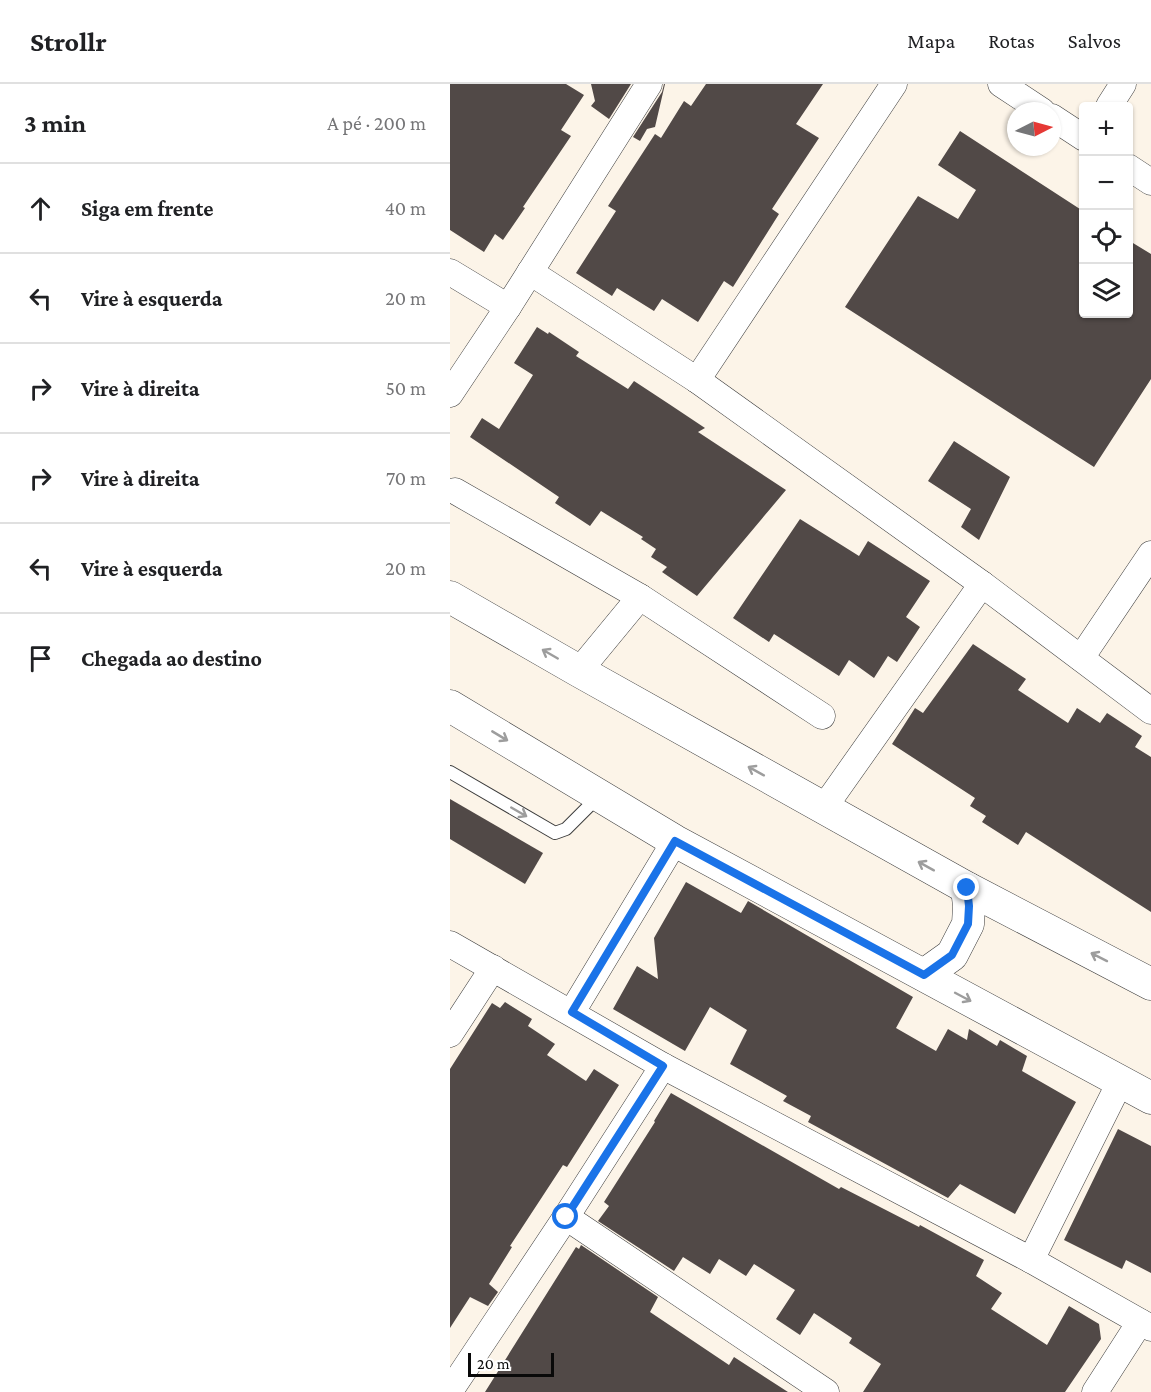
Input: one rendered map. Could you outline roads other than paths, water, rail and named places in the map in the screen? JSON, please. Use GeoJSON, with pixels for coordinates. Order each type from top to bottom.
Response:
{"type":"FeatureCollection","features":[{"type":"Feature","properties":{"kind":"street"},"geometry":{"type":"LineString","coordinates":[[450,394],[508,307],[649,84]]}},
{"type":"Feature","properties":{"kind":"street"},"geometry":{"type":"LineString","coordinates":[[697,380],[894,84]]}},
{"type":"Feature","properties":{"kind":"street"},"geometry":{"type":"LineString","coordinates":[[1001,84],[1028,102]]}},
{"type":"Feature","properties":{"kind":"street"},"geometry":{"type":"LineString","coordinates":[[1112,102],[1123,84]]}},
{"type":"Feature","properties":{"kind":"street"},"geometry":{"type":"LineString","coordinates":[[1061,123],[1079,135]]}},
{"type":"Feature","properties":{"kind":"street"},"geometry":{"type":"LineString","coordinates":[[1133,170],[1151,182]]}},
{"type":"Feature","properties":{"kind":"street"},"geometry":{"type":"LineString","coordinates":[[450,272],[508,307]]}},
{"type":"Feature","properties":{"kind":"street"},"geometry":{"type":"LineString","coordinates":[[530,272],[697,380],[982,584],[1151,711]]}},
{"type":"Feature","properties":{"kind":"street"},"geometry":{"type":"LineString","coordinates":[[455,491],[640,597],[822,716]]}},
{"type":"Feature","properties":{"kind":"street"},"geometry":{"type":"LineString","coordinates":[[1081,658],[1151,554]]}},
{"type":"Feature","properties":{"kind":"street"},"geometry":{"type":"LineString","coordinates":[[823,809],[982,584]]}},
{"type":"Feature","properties":{"kind":"street"},"geometry":{"type":"LineString","coordinates":[[450,597],[823,809],[967,888],[1151,984]]}},
{"type":"Feature","properties":{"kind":"street"},"geometry":{"type":"LineString","coordinates":[[579,671],[640,597]]}},
{"type":"Feature","properties":{"kind":"street"},"geometry":{"type":"LineString","coordinates":[[450,706],[675,841],[1151,1098]]}},
{"type":"Feature","properties":{"kind":"street"},"geometry":{"type":"LineString","coordinates":[[572,1012],[675,841]]}},
{"type":"Feature","properties":{"kind":"street"},"geometry":{"type":"LineString","coordinates":[[924,975],[952,955],[968,924],[967,888]]}},
{"type":"Feature","properties":{"kind":"street"},"geometry":{"type":"LineString","coordinates":[[450,944],[663,1066],[1031,1260],[1146,1325],[1095,1392]]}},
{"type":"Feature","properties":{"kind":"street"},"geometry":{"type":"LineString","coordinates":[[450,1034],[493,968]]}},
{"type":"Feature","properties":{"kind":"street"},"geometry":{"type":"LineString","coordinates":[[450,1391],[663,1066]]}},
{"type":"Feature","properties":{"kind":"street"},"geometry":{"type":"LineString","coordinates":[[1031,1260],[1120,1082]]}},
{"type":"Feature","properties":{"kind":"street"},"geometry":{"type":"LineString","coordinates":[[566,1217],[826,1392]]}},
{"type":"Feature","properties":{"kind":"lane"},"geometry":{"type":"LineString","coordinates":[[450,772],[555,833],[566,829],[600,795]]}}]}
